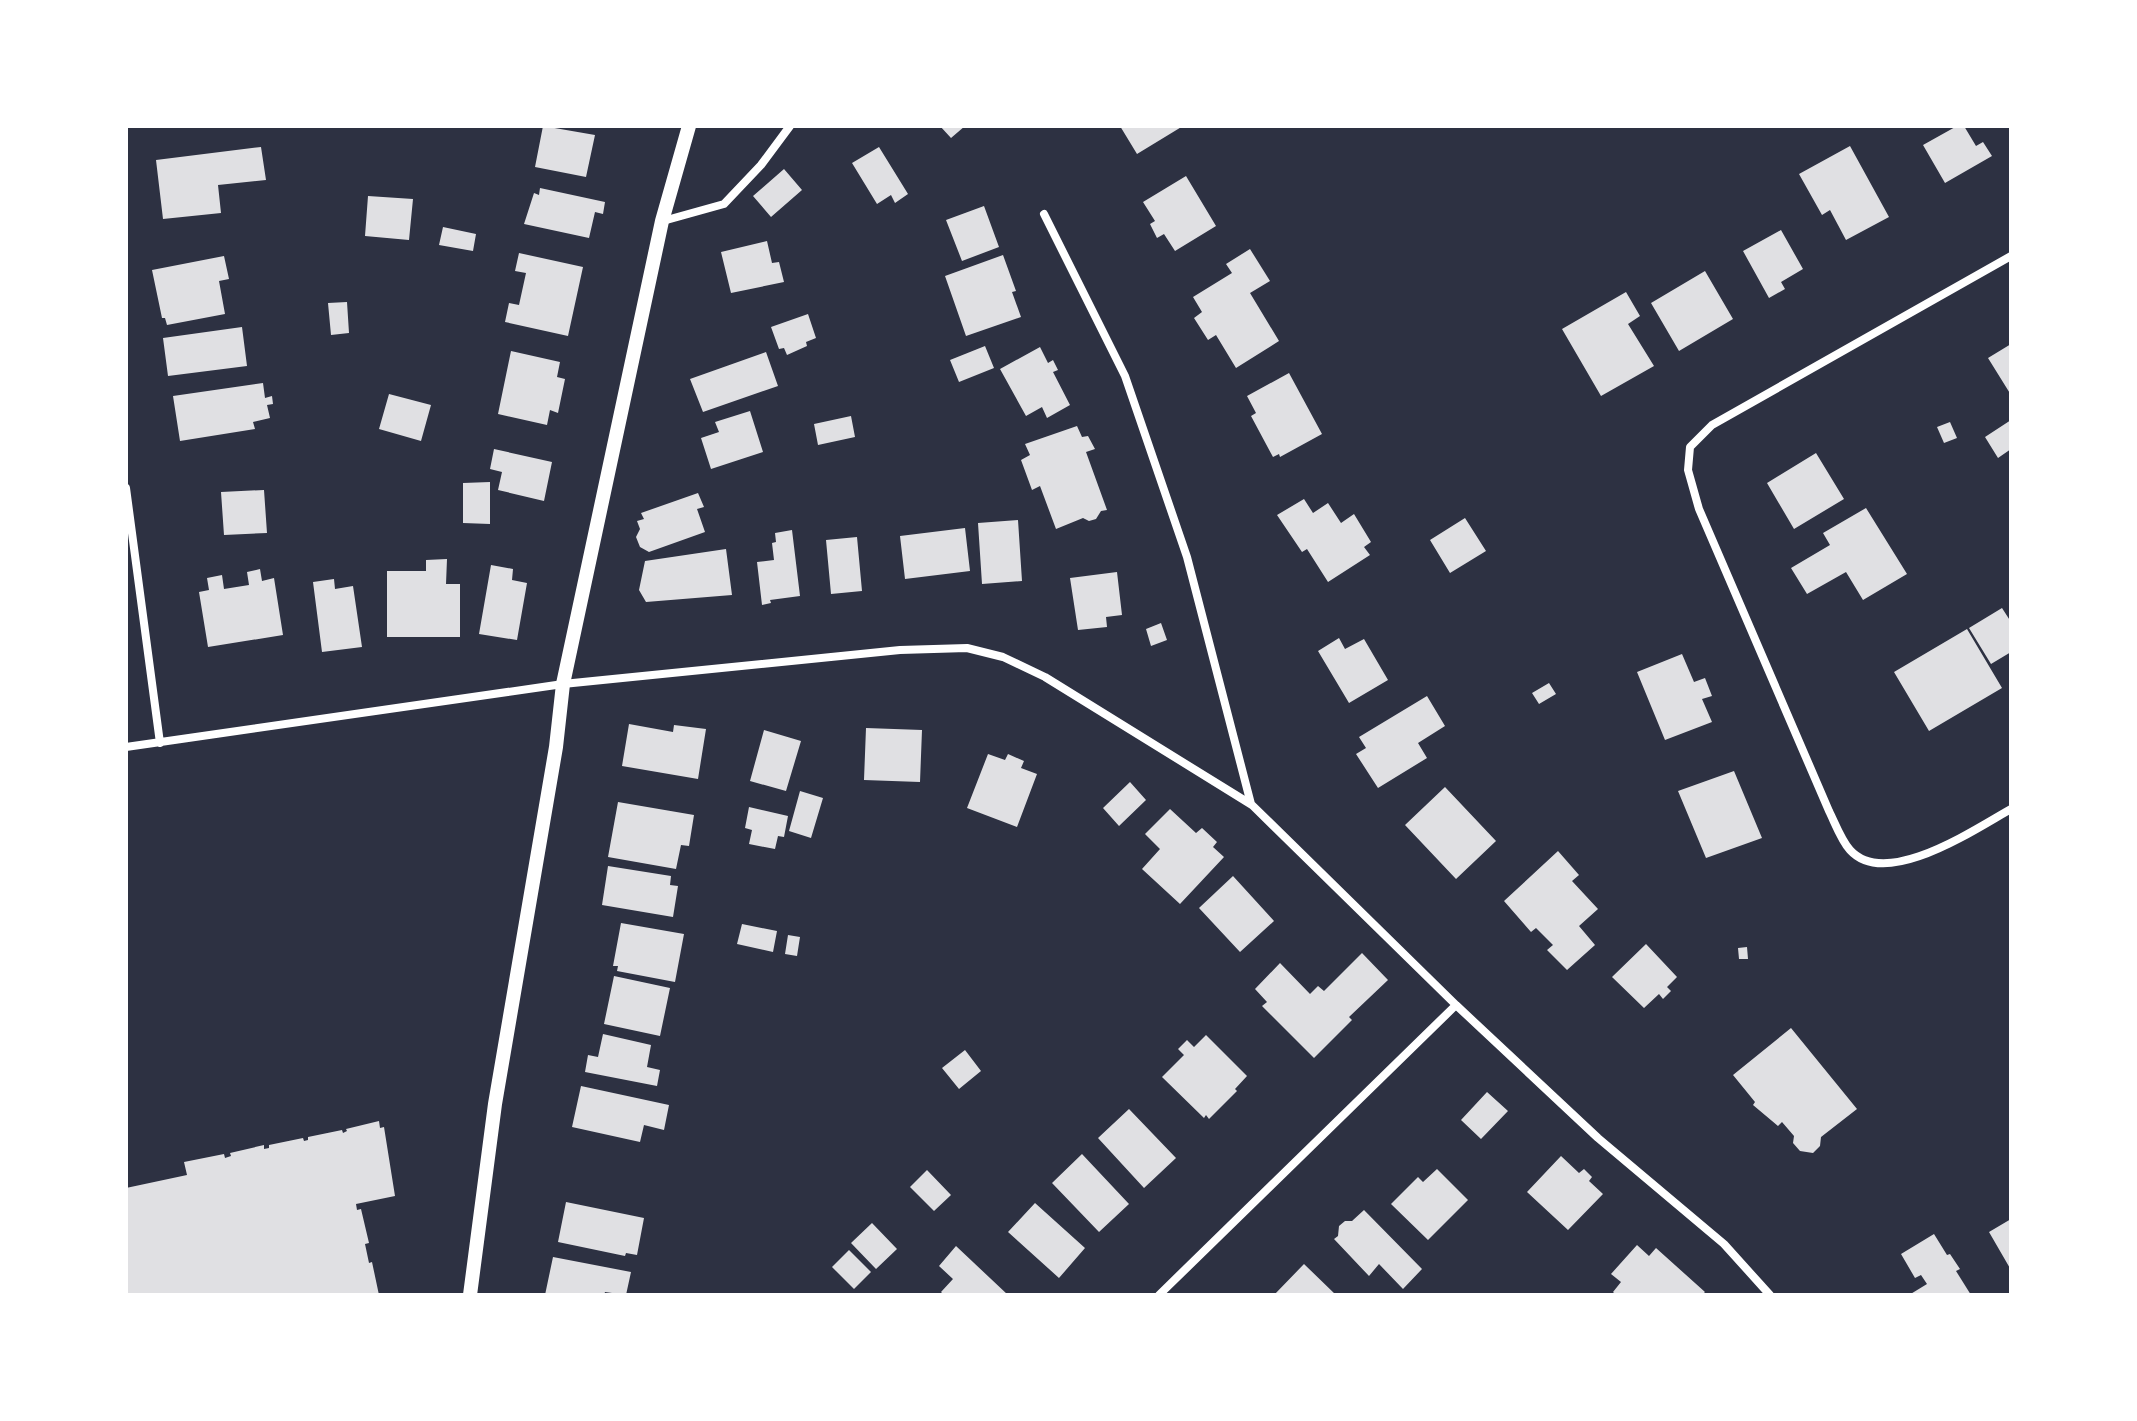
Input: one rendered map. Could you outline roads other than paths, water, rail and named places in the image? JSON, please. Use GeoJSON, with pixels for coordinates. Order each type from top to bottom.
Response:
{"type":"FeatureCollection","features":[{"type":"Feature","properties":{"kind":"street"},"geometry":{"type":"LineString","coordinates":[[470,1295],[495,1104],[556,747],[563,684],[662,221],[689,126]]}},
{"type":"Feature","properties":{"kind":"street"},"geometry":{"type":"LineString","coordinates":[[662,221],[724,204],[761,165],[790,126]]}},
{"type":"Feature","properties":{"kind":"street"},"geometry":{"type":"LineString","coordinates":[[1044,214],[1125,376],[1187,557],[1252,805]]}},
{"type":"Feature","properties":{"kind":"street"},"geometry":{"type":"LineString","coordinates":[[2011,256],[1712,425],[1690,447],[1688,470],[1699,509],[1829,811],[1851,851],[1871,863],[1894,865],[1948,843],[2011,809]]}},
{"type":"Feature","properties":{"kind":"street"},"geometry":{"type":"LineString","coordinates":[[126,488],[160,743]]}},
{"type":"Feature","properties":{"kind":"street"},"geometry":{"type":"LineString","coordinates":[[126,747],[563,684],[900,650],[967,648],[1003,657],[1045,677],[1252,805],[1456,1005],[1598,1138],[1724,1244],[1770,1295]]}},
{"type":"Feature","properties":{"kind":"street"},"geometry":{"type":"LineString","coordinates":[[1159,1295],[1456,1005]]}}]}
